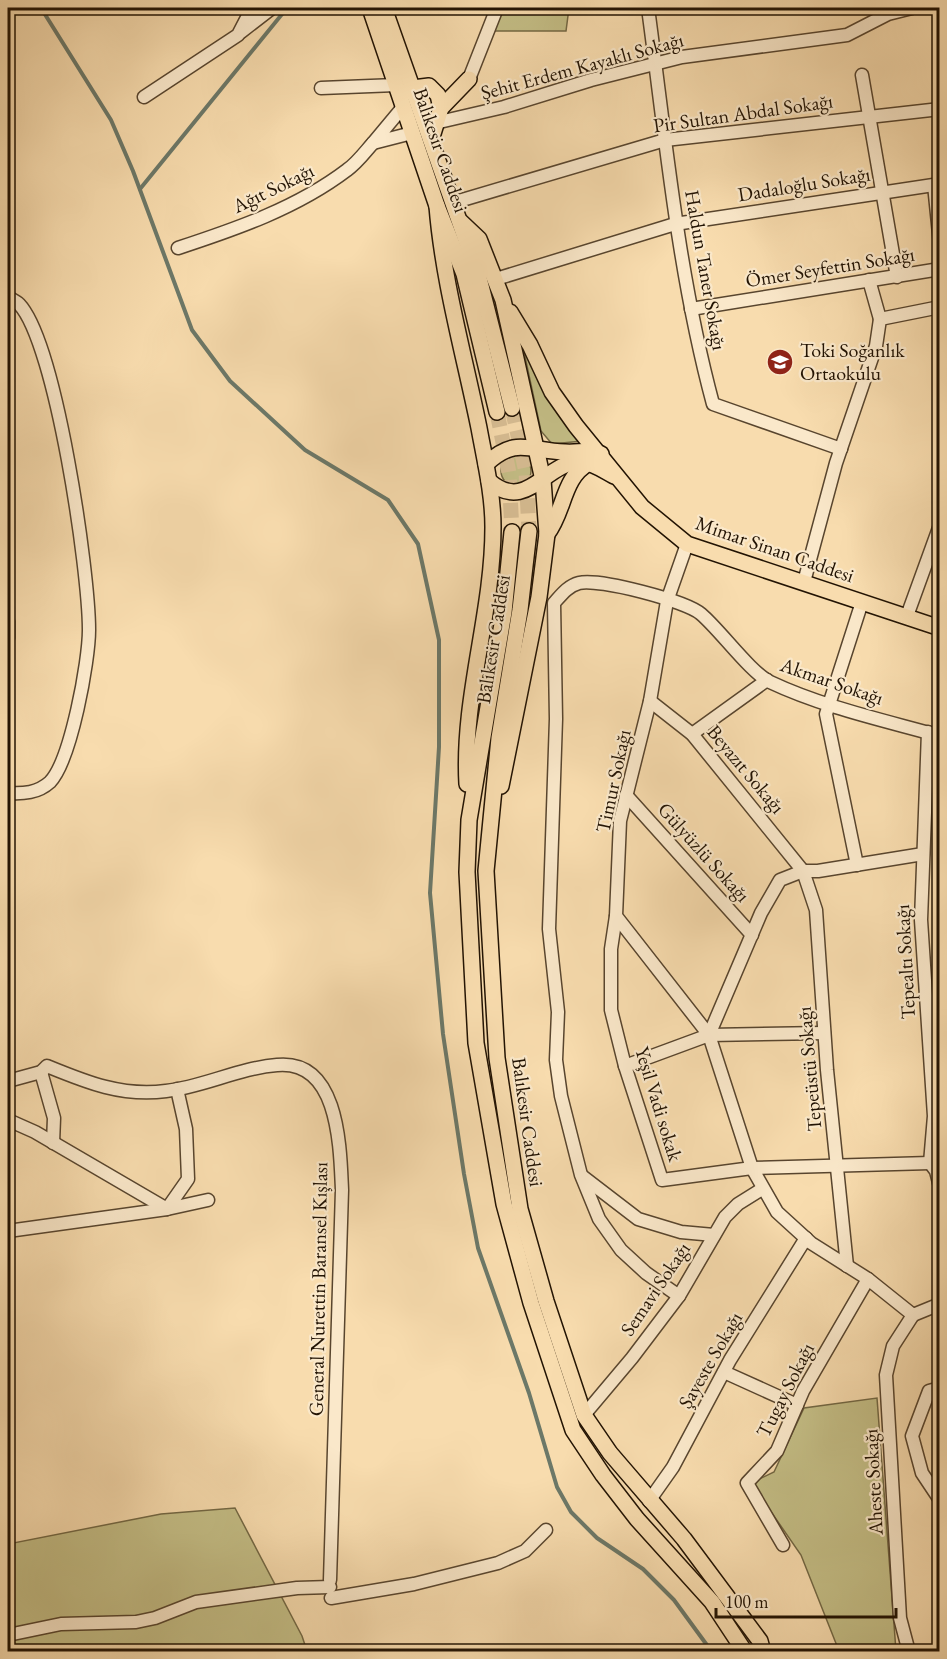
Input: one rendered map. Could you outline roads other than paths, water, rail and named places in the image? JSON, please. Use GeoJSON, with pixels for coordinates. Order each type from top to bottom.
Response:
{"type":"FeatureCollection","features":[{"type":"Feature","properties":{"kind":"main road","name":"Balıkesir Caddesi"},"geometry":{"type":"LineString","coordinates":[[370,8],[412,133],[444,204],[461,222],[491,320],[504,410],[444,204],[431,140],[384,8]]}},
{"type":"Feature","properties":{"kind":"main road"},"geometry":{"type":"LineString","coordinates":[[403,107],[405,93],[413,88],[469,79]]}},
{"type":"Feature","properties":{"kind":"main road"},"geometry":{"type":"LineString","coordinates":[[431,140],[441,108],[469,79]]}},
{"type":"Feature","properties":{"kind":"main road"},"geometry":{"type":"LineString","coordinates":[[429,86],[438,95],[441,108]]}},
{"type":"Feature","properties":{"kind":"main road"},"geometry":{"type":"LineString","coordinates":[[444,204],[441,254],[461,339],[489,481],[492,544],[488,600],[469,704],[466,778],[469,820]]}},
{"type":"Feature","properties":{"kind":"main road"},"geometry":{"type":"LineString","coordinates":[[461,222],[478,239],[503,300],[537,448],[543,480],[547,534],[523,684],[505,770],[490,823]]}},
{"type":"Feature","properties":{"kind":"main road","name":"Mimar Sinan Caddesi"},"geometry":{"type":"LineString","coordinates":[[503,300],[530,345],[552,392],[576,426],[595,459],[617,477],[642,507],[687,544],[939,628]]}},
{"type":"Feature","properties":{"kind":"main road"},"geometry":{"type":"LineString","coordinates":[[486,464],[501,451],[510,447],[526,446],[569,453],[588,449],[595,459]]}},
{"type":"Feature","properties":{"kind":"main road"},"geometry":{"type":"LineString","coordinates":[[489,481],[499,488],[513,492],[529,488],[562,466],[595,459]]}},
{"type":"Feature","properties":{"kind":"main road"},"geometry":{"type":"LineString","coordinates":[[547,534],[555,524],[572,477],[578,469],[595,459]]}},
{"type":"Feature","properties":{"kind":"main road","name":"Balıkesir Caddesi"},"geometry":{"type":"LineString","coordinates":[[529,531],[520,610],[499,738],[486,871],[497,1058],[520,1209],[584,1415],[649,1501],[684,1539],[764,1648]]}},
{"type":"Feature","properties":{"kind":"main road","name":"Balıkesir Caddesi"},"geometry":{"type":"LineString","coordinates":[[512,532],[504,612],[469,820],[467,882],[476,1043],[504,1204],[554,1380],[573,1430],[603,1475],[637,1519],[712,1602],[746,1650]]}},
{"type":"Feature","properties":{"kind":"street"},"geometry":{"type":"LineString","coordinates":[[238,35],[252,8]]}},
{"type":"Feature","properties":{"kind":"street"},"geometry":{"type":"LineString","coordinates":[[144,97],[238,35],[272,8]]}},
{"type":"Feature","properties":{"kind":"street"},"geometry":{"type":"LineString","coordinates":[[469,79],[497,8]]}},
{"type":"Feature","properties":{"kind":"street","name":"Haldun Taner Sokağı"},"geometry":{"type":"LineString","coordinates":[[648,8],[675,224],[691,309],[713,404],[841,449]]}},
{"type":"Feature","properties":{"kind":"street","name":"Şehit Erdem Kayaklı Sokağı"},"geometry":{"type":"LineString","coordinates":[[435,123],[504,107],[591,80],[682,57],[847,35],[905,8]]}},
{"type":"Feature","properties":{"kind":"street"},"geometry":{"type":"LineString","coordinates":[[862,75],[897,277]]}},
{"type":"Feature","properties":{"kind":"street"},"geometry":{"type":"LineString","coordinates":[[321,88],[396,85]]}},
{"type":"Feature","properties":{"kind":"street","name":"Ağıt Sokağı"},"geometry":{"type":"LineString","coordinates":[[178,248],[229,232],[307,197],[349,169],[403,107]]}},
{"type":"Feature","properties":{"kind":"street","name":"Pir Sultan Abdal Sokağı"},"geometry":{"type":"LineString","coordinates":[[444,204],[665,140],[939,109]]}},
{"type":"Feature","properties":{"kind":"street"},"geometry":{"type":"LineString","coordinates":[[373,143],[412,133]]}},
{"type":"Feature","properties":{"kind":"street"},"geometry":{"type":"LineString","coordinates":[[937,184],[939,244]]}},
{"type":"Feature","properties":{"kind":"street","name":"Dadaloğlu Sokağı"},"geometry":{"type":"LineString","coordinates":[[495,279],[675,224],[937,184]]}},
{"type":"Feature","properties":{"kind":"street","name":"Ömer Seyfettin Sokağı"},"geometry":{"type":"LineString","coordinates":[[691,309],[939,269]]}},
{"type":"Feature","properties":{"kind":"street"},"geometry":{"type":"LineString","coordinates":[[804,582],[841,449],[876,346],[880,319],[869,280]]}},
{"type":"Feature","properties":{"kind":"street"},"geometry":{"type":"LineString","coordinates":[[8,297],[19,303],[31,324],[53,388],[80,544],[89,631],[88,655],[77,706],[57,772],[49,783],[37,790],[24,794],[8,793]]}},
{"type":"Feature","properties":{"kind":"street"},"geometry":{"type":"LineString","coordinates":[[880,319],[939,307]]}},
{"type":"Feature","properties":{"kind":"street"},"geometry":{"type":"LineString","coordinates":[[907,616],[939,525]]}},
{"type":"Feature","properties":{"kind":"street","name":"Timur Sokağı"},"geometry":{"type":"LineString","coordinates":[[616,916],[620,821],[650,701],[668,601],[687,544]]}},
{"type":"Feature","properties":{"kind":"street","name":"Akmar Sokağı"},"geometry":{"type":"LineString","coordinates":[[679,1296],[646,1274],[621,1250],[599,1219],[581,1175],[555,1060],[558,1012],[549,929],[556,719],[554,603],[569,587],[586,582],[620,586],[700,612],[767,681],[831,705],[934,734]]}},
{"type":"Feature","properties":{"kind":"street"},"geometry":{"type":"LineString","coordinates":[[857,865],[826,714],[831,705],[862,602]]}},
{"type":"Feature","properties":{"kind":"street"},"geometry":{"type":"LineString","coordinates":[[8,621],[8,638]]}},
{"type":"Feature","properties":{"kind":"street"},"geometry":{"type":"LineString","coordinates":[[692,734],[767,681]]}},
{"type":"Feature","properties":{"kind":"street","name":"Beyazıt Sokağı"},"geometry":{"type":"LineString","coordinates":[[650,701],[692,734],[803,871]]}},
{"type":"Feature","properties":{"kind":"street","name":"Tepealtı Sokağı"},"geometry":{"type":"LineString","coordinates":[[934,734],[923,854],[921,920],[934,1116],[935,1168],[939,1187]]}},
{"type":"Feature","properties":{"kind":"street","name":"Gülyüzlü Sokağı"},"geometry":{"type":"LineString","coordinates":[[626,795],[752,935]]}},
{"type":"Feature","properties":{"kind":"street"},"geometry":{"type":"LineString","coordinates":[[709,1035],[752,935],[780,880],[803,871],[923,854]]}},
{"type":"Feature","properties":{"kind":"street","name":"Tepeüstü Sokağı"},"geometry":{"type":"LineString","coordinates":[[803,871],[816,910],[824,1033],[847,1266]]}},
{"type":"Feature","properties":{"kind":"street"},"geometry":{"type":"LineString","coordinates":[[616,916],[709,1035],[752,1168],[777,1212],[806,1238],[868,1279],[913,1315],[939,1304]]}},
{"type":"Feature","properties":{"kind":"street","name":"Yeşil Vadi sokak"},"geometry":{"type":"LineString","coordinates":[[616,916],[611,949],[611,1010],[625,1066],[662,1180],[752,1168],[935,1168]]}},
{"type":"Feature","properties":{"kind":"street"},"geometry":{"type":"LineString","coordinates":[[625,1066],[709,1035],[824,1033]]}},
{"type":"Feature","properties":{"kind":"street","name":"General Nurettin Baransel Kışlası"},"geometry":{"type":"LineString","coordinates":[[8,1081],[41,1072],[47,1066],[84,1081],[122,1092],[177,1089],[261,1068],[295,1065],[314,1076],[328,1099],[338,1137],[342,1190],[330,1588]]}},
{"type":"Feature","properties":{"kind":"street"},"geometry":{"type":"LineString","coordinates":[[41,1072],[54,1118],[53,1143]]}},
{"type":"Feature","properties":{"kind":"street"},"geometry":{"type":"LineString","coordinates":[[167,1209],[188,1179],[186,1129],[177,1089]]}},
{"type":"Feature","properties":{"kind":"street"},"geometry":{"type":"LineString","coordinates":[[8,1120],[53,1143],[167,1209]]}},
{"type":"Feature","properties":{"kind":"street"},"geometry":{"type":"LineString","coordinates":[[581,1175],[638,1219],[681,1232],[714,1234]]}},
{"type":"Feature","properties":{"kind":"street","name":"Semavi Sokağı"},"geometry":{"type":"LineString","coordinates":[[584,1415],[632,1358],[679,1296],[725,1217],[738,1204],[762,1189]]}},
{"type":"Feature","properties":{"kind":"street"},"geometry":{"type":"LineString","coordinates":[[8,1231],[167,1209],[208,1200]]}},
{"type":"Feature","properties":{"kind":"street","name":"Şayeste Sokağı"},"geometry":{"type":"LineString","coordinates":[[649,1501],[673,1467],[724,1372],[806,1238]]}},
{"type":"Feature","properties":{"kind":"street","name":"Tugay Sokağı"},"geometry":{"type":"LineString","coordinates":[[783,1545],[747,1483],[777,1451],[797,1405],[868,1279]]}},
{"type":"Feature","properties":{"kind":"street","name":"Aheste Sokağı"},"geometry":{"type":"LineString","coordinates":[[909,1652],[900,1618],[886,1375],[893,1346],[913,1315]]}},
{"type":"Feature","properties":{"kind":"street"},"geometry":{"type":"LineString","coordinates":[[724,1372],[797,1405]]}},
{"type":"Feature","properties":{"kind":"street"},"geometry":{"type":"LineString","coordinates":[[939,1388],[928,1391],[912,1436],[922,1473],[939,1500]]}},
{"type":"Feature","properties":{"kind":"street"},"geometry":{"type":"LineString","coordinates":[[8,1635],[61,1624],[136,1622],[155,1618],[196,1602],[297,1588],[414,1584],[498,1563],[525,1551],[546,1530]]}},
{"type":"Feature","properties":{"kind":"waterway"},"geometry":{"type":"LineString","coordinates":[[41,8],[111,120],[133,171],[192,330],[230,381],[305,450],[388,500],[418,544],[439,640],[439,747],[430,893],[443,1034],[464,1174],[478,1248],[529,1393],[557,1487],[571,1512],[597,1538],[643,1569],[674,1600],[712,1652]]}},
{"type":"Feature","properties":{"kind":"waterway"},"geometry":{"type":"LineString","coordinates":[[140,189],[287,8]]}},
{"type":"Feature","properties":{"kind":"tunnel"},"geometry":{"type":"LineString","coordinates":[[512,408],[526,472],[529,531]]}},
{"type":"Feature","properties":{"kind":"tunnel"},"geometry":{"type":"LineString","coordinates":[[497,412],[509,473],[512,532]]}},
{"type":"Feature","properties":{"kind":"place","name":"Toki Soğanlık Ortaokulu"},"geometry":{"type":"Point","coordinates":[780,362]}}]}
